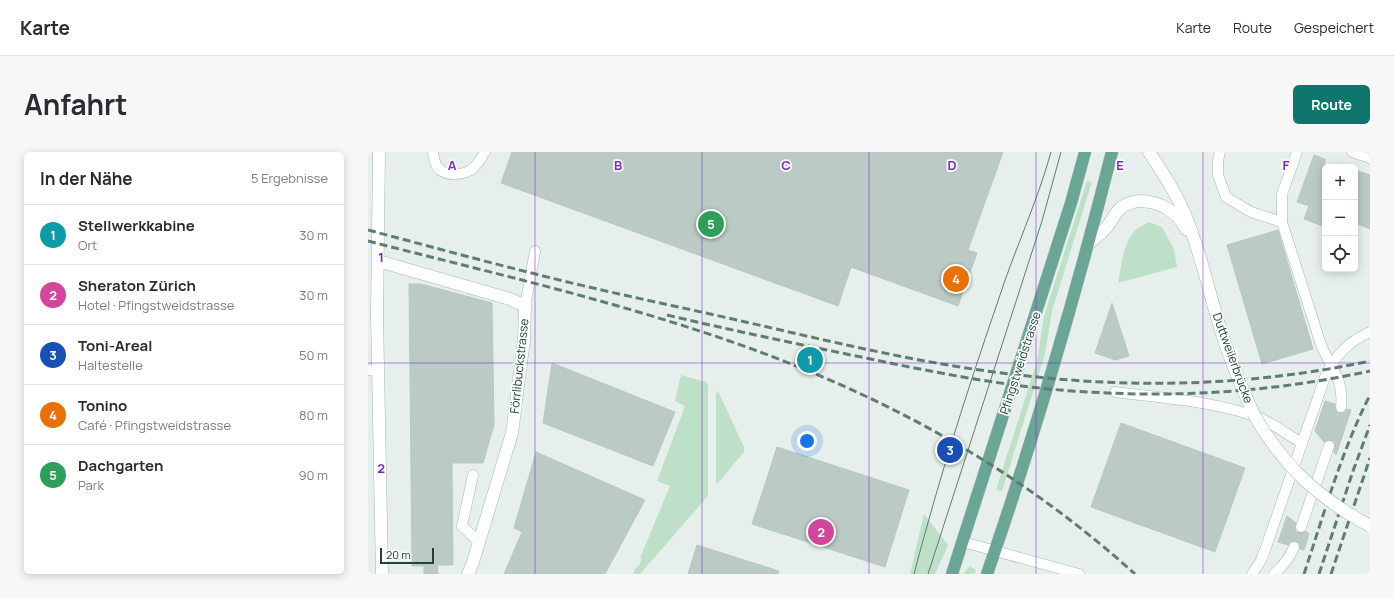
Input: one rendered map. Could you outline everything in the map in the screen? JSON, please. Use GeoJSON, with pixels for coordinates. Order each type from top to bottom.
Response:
{"type":"FeatureCollection","features":[{"type":"Feature","properties":{"kind":"main road","name":"Pfingstweidstrasse"},"geometry":{"type":"LineString","coordinates":[[952,574],[1071,203],[1084,152]]}},
{"type":"Feature","properties":{"kind":"main road"},"geometry":{"type":"LineString","coordinates":[[987,574],[1019,480],[1063,335],[1089,243],[1112,152]]}},
{"type":"Feature","properties":{"kind":"street"},"geometry":{"type":"LineString","coordinates":[[379,152],[373,259],[373,370],[382,574]]}},
{"type":"Feature","properties":{"kind":"street","name":"Duttweilerbrücke"},"geometry":{"type":"LineString","coordinates":[[1149,152],[1174,191],[1185,213],[1200,255],[1222,334],[1235,371],[1253,413],[1283,458],[1307,483],[1318,493],[1347,513],[1370,526]]}},
{"type":"Feature","properties":{"kind":"street"},"geometry":{"type":"LineString","coordinates":[[1089,243],[1106,229],[1120,208],[1132,202],[1145,201],[1158,203],[1173,213],[1182,222],[1200,255]]}},
{"type":"Feature","properties":{"kind":"street","name":"Förrlibuckstrasse"},"geometry":{"type":"LineString","coordinates":[[373,259],[502,297],[525,306],[524,340],[512,433],[468,574]]}},
{"type":"Feature","properties":{"kind":"lane"},"geometry":{"type":"LineString","coordinates":[[433,152],[435,163],[440,169],[453,174],[462,173],[472,169],[485,152]]}},
{"type":"Feature","properties":{"kind":"lane"},"geometry":{"type":"LineString","coordinates":[[1220,152],[1218,161],[1218,175],[1226,197],[1251,212],[1282,222]]}},
{"type":"Feature","properties":{"kind":"lane"},"geometry":{"type":"LineString","coordinates":[[1297,152],[1282,194],[1282,222],[1321,345],[1341,386],[1342,407]]}},
{"type":"Feature","properties":{"kind":"lane"},"geometry":{"type":"LineString","coordinates":[[1352,152],[1370,158]]}},
{"type":"Feature","properties":{"kind":"lane"},"geometry":{"type":"LineString","coordinates":[[525,306],[536,251]]}},
{"type":"Feature","properties":{"kind":"lane"},"geometry":{"type":"LineString","coordinates":[[1252,574],[1260,562],[1265,550],[1321,387],[1331,365],[1345,347],[1370,332]]}},
{"type":"Feature","properties":{"kind":"lane"},"geometry":{"type":"LineString","coordinates":[[1115,392],[1225,407],[1260,419],[1275,426],[1302,443]]}},
{"type":"Feature","properties":{"kind":"lane"},"geometry":{"type":"LineString","coordinates":[[1300,527],[1329,446]]}},
{"type":"Feature","properties":{"kind":"lane"},"geometry":{"type":"LineString","coordinates":[[473,475],[462,526],[479,542]]}},
{"type":"Feature","properties":{"kind":"lane"},"geometry":{"type":"LineString","coordinates":[[962,542],[1079,574]]}},
{"type":"Feature","properties":{"kind":"lane"},"geometry":{"type":"LineString","coordinates":[[1274,574],[1286,562],[1294,547]]}},
{"type":"Feature","properties":{"kind":"green space"},"geometry":{"type":"Polygon","coordinates":[[[1087,181],[1092,182],[1052,311],[1045,354],[1002,491],[996,490],[1037,361],[1044,316],[1087,181]]]}},
{"type":"Feature","properties":{"kind":"green space"},"geometry":{"type":"Polygon","coordinates":[[[1149,222],[1162,227],[1174,249],[1177,267],[1118,283],[1122,261],[1129,238],[1138,228],[1149,222]]]}},
{"type":"Feature","properties":{"kind":"green space"},"geometry":{"type":"Polygon","coordinates":[[[681,375],[706,382],[708,385],[708,496],[640,574],[633,574],[642,559],[640,558],[670,486],[657,481],[685,406],[675,401],[681,375]]]}},
{"type":"Feature","properties":{"kind":"green space"},"geometry":{"type":"Polygon","coordinates":[[[718,391],[744,447],[744,452],[717,484],[716,394],[718,391]]]}},
{"type":"Feature","properties":{"kind":"green space"},"geometry":{"type":"Polygon","coordinates":[[[924,514],[948,545],[935,574],[910,574],[924,514]]]}},
{"type":"Feature","properties":{"kind":"green space"},"geometry":{"type":"Polygon","coordinates":[[[970,566],[976,570],[975,574],[963,574],[970,566]]]}},
{"type":"Feature","properties":{"kind":"building"},"geometry":{"type":"Polygon","coordinates":[[[512,152],[1003,152],[968,250],[977,253],[958,306],[851,267],[838,306],[501,183],[512,152]]]}},
{"type":"Feature","properties":{"kind":"building"},"geometry":{"type":"Polygon","coordinates":[[[1314,155],[1325,159],[1325,164],[1322,164],[1322,226],[1304,219],[1309,206],[1297,202],[1314,155]]]}},
{"type":"Feature","properties":{"kind":"building"},"geometry":{"type":"Polygon","coordinates":[[[1358,171],[1370,175],[1370,229],[1358,224],[1358,171]]]}},
{"type":"Feature","properties":{"kind":"building"},"geometry":{"type":"Polygon","coordinates":[[[1278,230],[1313,349],[1262,364],[1227,245],[1278,230]]]}},
{"type":"Feature","properties":{"kind":"building"},"geometry":{"type":"Polygon","coordinates":[[[409,284],[421,284],[492,303],[494,425],[483,463],[452,463],[453,565],[437,565],[438,574],[424,574],[424,566],[412,566],[409,284]]]}},
{"type":"Feature","properties":{"kind":"building"},"geometry":{"type":"Polygon","coordinates":[[[1112,303],[1129,356],[1115,360],[1095,353],[1112,303]]]}},
{"type":"Feature","properties":{"kind":"building"},"geometry":{"type":"Polygon","coordinates":[[[552,363],[675,412],[653,466],[543,423],[552,363]]]}},
{"type":"Feature","properties":{"kind":"building"},"geometry":{"type":"Polygon","coordinates":[[[1325,401],[1335,404],[1335,410],[1338,413],[1344,413],[1347,409],[1351,410],[1336,455],[1334,452],[1334,441],[1328,440],[1324,442],[1315,431],[1325,401]]]}},
{"type":"Feature","properties":{"kind":"building"},"geometry":{"type":"Polygon","coordinates":[[[1121,423],[1245,468],[1215,552],[1091,507],[1121,423]]]}},
{"type":"Feature","properties":{"kind":"building"},"geometry":{"type":"Polygon","coordinates":[[[777,447],[909,490],[885,567],[752,524],[777,447]]]}},
{"type":"Feature","properties":{"kind":"building"},"geometry":{"type":"Polygon","coordinates":[[[536,452],[645,500],[605,574],[504,574],[522,532],[514,528],[536,452]]]}},
{"type":"Feature","properties":{"kind":"building"},"geometry":{"type":"Polygon","coordinates":[[[1287,516],[1296,523],[1296,532],[1302,533],[1306,531],[1309,534],[1304,550],[1300,549],[1299,543],[1296,541],[1290,542],[1288,545],[1278,542],[1287,516]]]}},
{"type":"Feature","properties":{"kind":"building"},"geometry":{"type":"Polygon","coordinates":[[[697,545],[779,571],[778,574],[688,574],[697,545]]]}},
{"type":"Feature","properties":{"kind":"tram line"},"geometry":{"type":"LineString","coordinates":[[914,574],[964,403],[1004,282],[1039,190],[1051,152]]}},
{"type":"Feature","properties":{"kind":"tram line"},"geometry":{"type":"LineString","coordinates":[[928,574],[1042,221],[1061,152]]}},
{"type":"Feature","properties":{"kind":"railway"},"geometry":{"type":"LineString","coordinates":[[368,230],[606,291],[845,345],[918,360],[991,372],[1114,383],[1200,382],[1243,380],[1285,375],[1370,361]]}},
{"type":"Feature","properties":{"kind":"railway"},"geometry":{"type":"LineString","coordinates":[[368,241],[619,306],[743,346],[804,369],[900,413],[936,432],[1006,474],[1072,522],[1135,574]]}},
{"type":"Feature","properties":{"kind":"railway"},"geometry":{"type":"LineString","coordinates":[[667,315],[885,362],[1001,383],[1059,390],[1124,394],[1230,391],[1300,384],[1370,371]]}},
{"type":"Feature","properties":{"kind":"railway"},"geometry":{"type":"LineString","coordinates":[[1304,574],[1350,439],[1370,395]]}},
{"type":"Feature","properties":{"kind":"railway"},"geometry":{"type":"LineString","coordinates":[[1319,574],[1370,425]]}},
{"type":"Feature","properties":{"kind":"railway"},"geometry":{"type":"LineString","coordinates":[[1331,574],[1370,458]]}},
{"type":"Feature","properties":{"kind":"place","name":"Dachgarten"},"geometry":{"type":"Point","coordinates":[711,224]}},
{"type":"Feature","properties":{"kind":"place","name":"Tonino"},"geometry":{"type":"Point","coordinates":[956,279]}},
{"type":"Feature","properties":{"kind":"place","name":"Stellwerkkabine"},"geometry":{"type":"Point","coordinates":[810,360]}},
{"type":"Feature","properties":{"kind":"place","name":"Toni-Areal"},"geometry":{"type":"Point","coordinates":[950,450]}},
{"type":"Feature","properties":{"kind":"place","name":"Sheraton Zürich"},"geometry":{"type":"Point","coordinates":[821,532]}}]}
